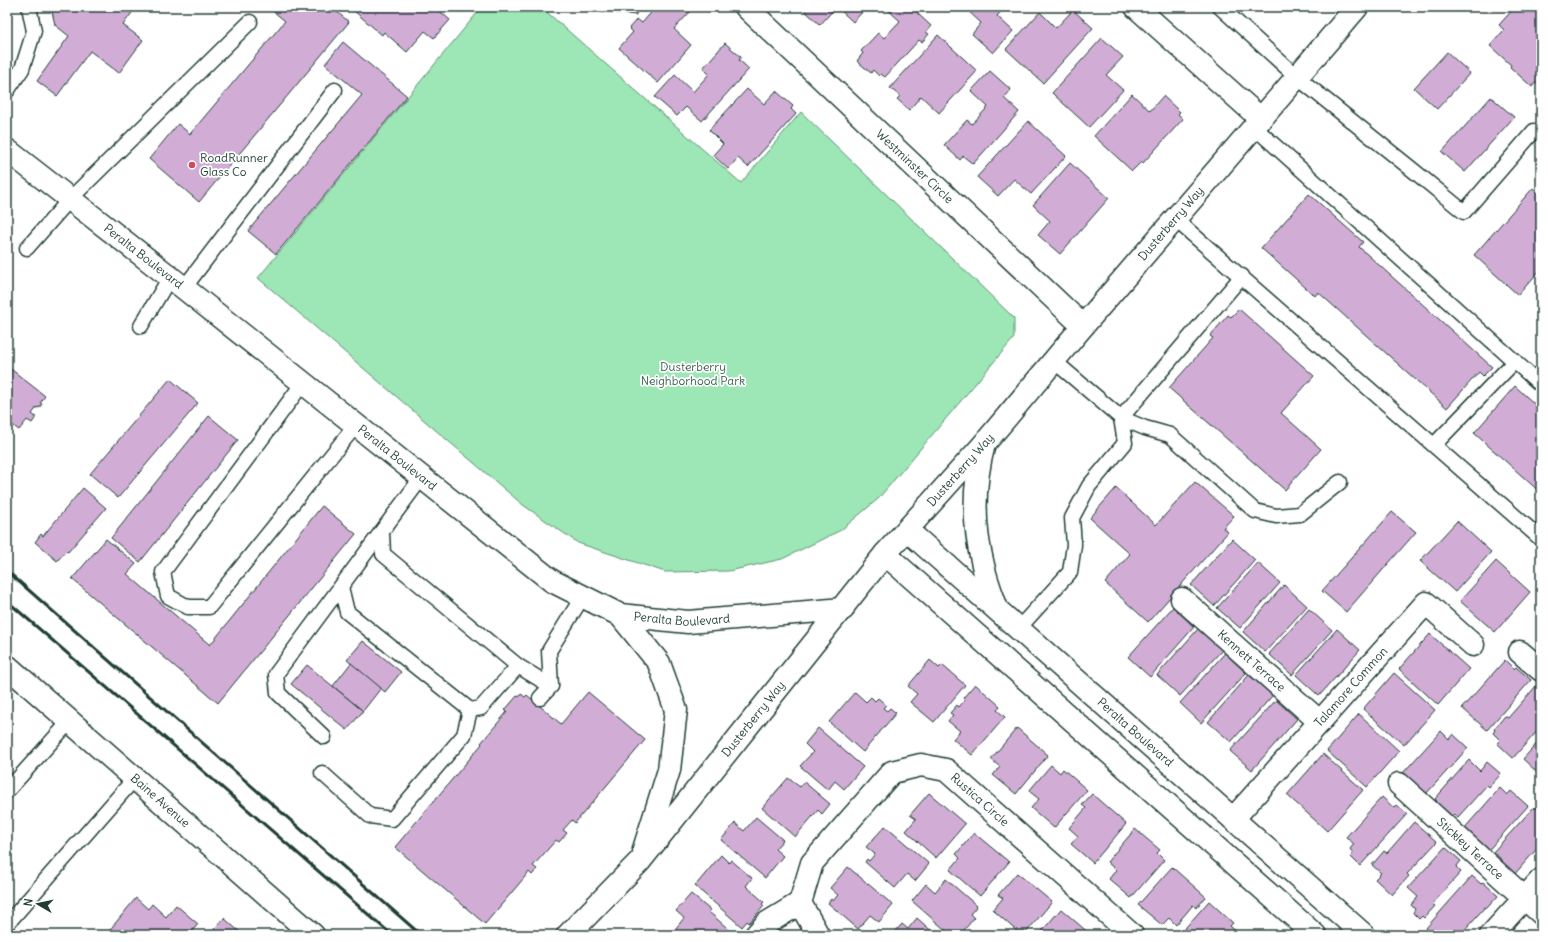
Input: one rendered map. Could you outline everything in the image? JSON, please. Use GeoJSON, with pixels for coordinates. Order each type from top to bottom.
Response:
{"type":"FeatureCollection","features":[{"type":"Feature","properties":{"kind":"street","name":"Westminster Circle"},"geometry":{"type":"LineString","coordinates":[[746,7],[1083,326]]}},
{"type":"Feature","properties":{"kind":"street"},"geometry":{"type":"LineString","coordinates":[[1136,7],[1258,123]]}},
{"type":"Feature","properties":{"kind":"street","name":"Dusterberry Way"},"geometry":{"type":"LineString","coordinates":[[568,935],[640,860],[843,609],[885,554],[984,444],[1175,218],[1357,7]]}},
{"type":"Feature","properties":{"kind":"street","name":"Peralta Boulevard"},"geometry":{"type":"LineString","coordinates":[[7,150],[552,581],[620,615],[688,622],[843,609]]}},
{"type":"Feature","properties":{"kind":"street"},"geometry":{"type":"LineString","coordinates":[[984,444],[979,462],[976,484],[976,531],[983,567],[997,610]]}},
{"type":"Feature","properties":{"kind":"street","name":"Peralta Boulevard"},"geometry":{"type":"LineString","coordinates":[[907,530],[1364,935]]}},
{"type":"Feature","properties":{"kind":"street"},"geometry":{"type":"LineString","coordinates":[[885,554],[1315,935]]}},
{"type":"Feature","properties":{"kind":"street","name":"Kennett Terrace"},"geometry":{"type":"LineString","coordinates":[[1182,599],[1320,722]]}},
{"type":"Feature","properties":{"kind":"street","name":"Talamore Common"},"geometry":{"type":"LineString","coordinates":[[1233,819],[1426,603],[1473,645]]}},
{"type":"Feature","properties":{"kind":"street"},"geometry":{"type":"LineString","coordinates":[[620,615],[658,663],[676,710],[669,770],[640,860]]}},
{"type":"Feature","properties":{"kind":"street"},"geometry":{"type":"LineString","coordinates":[[1520,652],[1541,670]]}},
{"type":"Feature","properties":{"kind":"street","name":"Baine Avenue"},"geometry":{"type":"LineString","coordinates":[[7,666],[313,935]]}},
{"type":"Feature","properties":{"kind":"street","name":"Rustica Circle"},"geometry":{"type":"LineString","coordinates":[[800,903],[812,863],[892,772],[920,765],[946,770],[1132,935]]}},
{"type":"Feature","properties":{"kind":"street","name":"Stickley Terrace"},"geometry":{"type":"LineString","coordinates":[[1399,784],[1541,913]]}},
{"type":"Feature","properties":{"kind":"street"},"geometry":{"type":"LineString","coordinates":[[1491,935],[1541,880]]}},
{"type":"Feature","properties":{"kind":"street"},"geometry":{"type":"LineString","coordinates":[[756,935],[767,923],[800,903],[818,935]]}},
{"type":"Feature","properties":{"kind":"lane"},"geometry":{"type":"LineString","coordinates":[[7,91],[22,69],[34,31],[29,7]]}},
{"type":"Feature","properties":{"kind":"lane"},"geometry":{"type":"LineString","coordinates":[[1220,7],[1297,77],[1414,170],[1464,212],[1534,131]]}},
{"type":"Feature","properties":{"kind":"lane"},"geometry":{"type":"LineString","coordinates":[[27,248],[70,199],[250,22]]}},
{"type":"Feature","properties":{"kind":"lane"},"geometry":{"type":"LineString","coordinates":[[141,326],[335,90]]}},
{"type":"Feature","properties":{"kind":"lane"},"geometry":{"type":"LineString","coordinates":[[1258,123],[1541,385]]}},
{"type":"Feature","properties":{"kind":"lane"},"geometry":{"type":"LineString","coordinates":[[1175,218],[1541,539]]}},
{"type":"Feature","properties":{"kind":"lane"},"geometry":{"type":"LineString","coordinates":[[1018,629],[1070,572],[1074,545],[1072,518],[1089,486],[1125,443],[1121,418],[1242,276]]}},
{"type":"Feature","properties":{"kind":"lane"},"geometry":{"type":"LineString","coordinates":[[1054,361],[1121,418],[1145,428],[1170,435],[1255,511],[1276,516],[1300,514],[1340,482]]}},
{"type":"Feature","properties":{"kind":"lane"},"geometry":{"type":"LineString","coordinates":[[1434,445],[1515,361]]}},
{"type":"Feature","properties":{"kind":"lane"},"geometry":{"type":"LineString","coordinates":[[303,383],[163,572],[168,596],[188,607],[209,607],[356,425]]}},
{"type":"Feature","properties":{"kind":"lane"},"geometry":{"type":"LineString","coordinates":[[324,737],[278,694],[276,674],[422,478]]}},
{"type":"Feature","properties":{"kind":"lane"},"geometry":{"type":"LineString","coordinates":[[382,532],[383,554],[518,666],[551,686]]}},
{"type":"Feature","properties":{"kind":"lane"},"geometry":{"type":"LineString","coordinates":[[341,586],[346,612],[470,710],[481,708],[518,666]]}},
{"type":"Feature","properties":{"kind":"lane"},"geometry":{"type":"LineString","coordinates":[[540,698],[551,686],[549,651],[583,596]]}},
{"type":"Feature","properties":{"kind":"lane"},"geometry":{"type":"LineString","coordinates":[[322,773],[370,816],[392,819],[464,735],[470,710]]}},
{"type":"Feature","properties":{"kind":"lane"},"geometry":{"type":"LineString","coordinates":[[7,791],[70,721]]}},
{"type":"Feature","properties":{"kind":"lane"},"geometry":{"type":"LineString","coordinates":[[7,924],[135,778]]}},
{"type":"Feature","properties":{"kind":"green space","name":"Dusterberry Neighborhood Park"},"geometry":{"type":"Polygon","coordinates":[[[482,7],[541,7],[741,183],[801,112],[1014,318],[1014,338],[878,499],[841,530],[782,559],[729,571],[665,572],[578,543],[523,505],[258,278],[482,7]]]}},
{"type":"Feature","properties":{"kind":"building"},"geometry":{"type":"Polygon","coordinates":[[[51,7],[136,7],[123,25],[143,40],[119,73],[90,51],[57,96],[37,81],[69,36],[55,25],[51,7]]]}},
{"type":"Feature","properties":{"kind":"building"},"geometry":{"type":"Polygon","coordinates":[[[268,7],[331,7],[349,22],[199,202],[149,159],[178,124],[190,134],[285,21],[268,7]]]}},
{"type":"Feature","properties":{"kind":"building"},"geometry":{"type":"Polygon","coordinates":[[[355,7],[435,7],[450,20],[434,38],[425,31],[407,52],[384,32],[382,35],[353,10],[355,7]]]}},
{"type":"Feature","properties":{"kind":"building"},"geometry":{"type":"Polygon","coordinates":[[[568,7],[637,7],[636,15],[568,7]]]}},
{"type":"Feature","properties":{"kind":"building"},"geometry":{"type":"Polygon","coordinates":[[[656,7],[685,7],[690,12],[674,29],[691,45],[658,83],[619,48],[633,32],[629,28],[637,19],[642,23],[656,7]]]}},
{"type":"Feature","properties":{"kind":"building"},"geometry":{"type":"Polygon","coordinates":[[[801,7],[836,7],[820,25],[801,7]]]}},
{"type":"Feature","properties":{"kind":"building"},"geometry":{"type":"Polygon","coordinates":[[[837,7],[867,7],[853,22],[837,7]]]}},
{"type":"Feature","properties":{"kind":"building"},"geometry":{"type":"Polygon","coordinates":[[[885,7],[921,7],[916,12],[931,26],[926,32],[929,34],[922,42],[919,40],[885,77],[881,74],[879,76],[873,70],[871,73],[857,61],[863,53],[861,51],[878,33],[884,38],[900,21],[885,7]]]}},
{"type":"Feature","properties":{"kind":"building"},"geometry":{"type":"Polygon","coordinates":[[[964,7],[1005,7],[997,16],[1013,31],[993,53],[972,34],[981,23],[964,7]]]}},
{"type":"Feature","properties":{"kind":"building"},"geometry":{"type":"Polygon","coordinates":[[[1515,7],[1523,14],[1529,7],[1541,7],[1541,87],[1536,82],[1532,87],[1490,46],[1504,30],[1499,25],[1515,7]]]}},
{"type":"Feature","properties":{"kind":"building"},"geometry":{"type":"Polygon","coordinates":[[[1073,10],[1093,28],[1043,83],[1006,49],[1040,12],[1056,28],[1073,10]]]}},
{"type":"Feature","properties":{"kind":"building"},"geometry":{"type":"Polygon","coordinates":[[[938,35],[977,71],[939,113],[921,96],[909,110],[897,99],[900,96],[890,88],[938,35]]]}},
{"type":"Feature","properties":{"kind":"building"},"geometry":{"type":"Polygon","coordinates":[[[1102,38],[1123,57],[1106,75],[1123,90],[1089,127],[1052,93],[1102,38]]]}},
{"type":"Feature","properties":{"kind":"building"},"geometry":{"type":"Polygon","coordinates":[[[343,42],[407,96],[276,254],[248,231],[362,95],[325,64],[343,42]]]}},
{"type":"Feature","properties":{"kind":"building"},"geometry":{"type":"Polygon","coordinates":[[[725,43],[741,57],[739,60],[749,69],[702,121],[686,107],[677,116],[655,97],[675,75],[693,92],[709,74],[703,68],[725,43]]]}},
{"type":"Feature","properties":{"kind":"building"},"geometry":{"type":"Polygon","coordinates":[[[1447,52],[1470,73],[1437,109],[1414,88],[1447,52]]]}},
{"type":"Feature","properties":{"kind":"building"},"geometry":{"type":"Polygon","coordinates":[[[990,71],[1011,90],[1004,98],[1019,112],[973,164],[963,156],[960,160],[944,145],[967,120],[972,124],[988,107],[971,91],[990,71]]]}},
{"type":"Feature","properties":{"kind":"building"},"geometry":{"type":"Polygon","coordinates":[[[747,89],[764,104],[776,91],[793,106],[791,109],[796,114],[748,167],[738,158],[728,169],[713,155],[723,144],[709,130],[747,89]]]}},
{"type":"Feature","properties":{"kind":"building"},"geometry":{"type":"Polygon","coordinates":[[[1132,94],[1150,111],[1163,96],[1180,112],[1178,114],[1183,119],[1143,163],[1141,162],[1132,171],[1094,136],[1132,94]]]}},
{"type":"Feature","properties":{"kind":"building"},"geometry":{"type":"Polygon","coordinates":[[[1491,97],[1514,117],[1465,172],[1442,152],[1491,97]]]}},
{"type":"Feature","properties":{"kind":"building"},"geometry":{"type":"Polygon","coordinates":[[[1028,121],[1066,156],[1031,194],[1014,179],[998,196],[977,177],[1028,121]]]}},
{"type":"Feature","properties":{"kind":"building"},"geometry":{"type":"Polygon","coordinates":[[[1070,163],[1109,198],[1060,254],[1038,235],[1050,221],[1033,205],[1070,163]]]}},
{"type":"Feature","properties":{"kind":"building"},"geometry":{"type":"Polygon","coordinates":[[[1533,188],[1541,196],[1541,269],[1518,295],[1474,255],[1533,188]]]}},
{"type":"Feature","properties":{"kind":"building"},"geometry":{"type":"Polygon","coordinates":[[[1309,194],[1363,242],[1359,247],[1492,367],[1483,376],[1479,372],[1447,408],[1318,292],[1315,296],[1261,248],[1309,194]]]}},
{"type":"Feature","properties":{"kind":"building"},"geometry":{"type":"Polygon","coordinates":[[[1239,309],[1314,376],[1281,413],[1321,449],[1285,490],[1169,388],[1213,338],[1210,336],[1228,315],[1231,317],[1239,309]]]}},
{"type":"Feature","properties":{"kind":"building"},"geometry":{"type":"Polygon","coordinates":[[[7,366],[45,396],[40,403],[42,404],[39,408],[37,407],[32,414],[36,417],[32,423],[27,420],[19,430],[7,421],[7,366]]]}},
{"type":"Feature","properties":{"kind":"building"},"geometry":{"type":"Polygon","coordinates":[[[170,379],[198,403],[118,498],[90,474],[170,379]]]}},
{"type":"Feature","properties":{"kind":"building"},"geometry":{"type":"Polygon","coordinates":[[[1515,386],[1541,410],[1541,493],[1474,433],[1515,386]]]}},
{"type":"Feature","properties":{"kind":"building"},"geometry":{"type":"Polygon","coordinates":[[[209,416],[238,440],[140,562],[111,538],[209,416]]]}},
{"type":"Feature","properties":{"kind":"building"},"geometry":{"type":"Polygon","coordinates":[[[1195,482],[1234,516],[1223,528],[1228,532],[1148,622],[1105,583],[1130,554],[1090,518],[1116,488],[1156,525],[1195,482]]]}},
{"type":"Feature","properties":{"kind":"building"},"geometry":{"type":"Polygon","coordinates":[[[83,488],[106,508],[68,552],[66,551],[57,561],[35,542],[41,534],[43,536],[83,488]]]}},
{"type":"Feature","properties":{"kind":"building"},"geometry":{"type":"Polygon","coordinates":[[[322,506],[356,534],[218,703],[72,579],[106,539],[136,564],[127,574],[210,645],[322,506]]]}},
{"type":"Feature","properties":{"kind":"building"},"geometry":{"type":"Polygon","coordinates":[[[1392,512],[1416,532],[1346,612],[1322,591],[1392,512]]]}},
{"type":"Feature","properties":{"kind":"building"},"geometry":{"type":"Polygon","coordinates":[[[1457,521],[1491,552],[1455,592],[1420,561],[1457,521]]]}},
{"type":"Feature","properties":{"kind":"building"},"geometry":{"type":"Polygon","coordinates":[[[1232,539],[1255,560],[1214,606],[1191,585],[1232,539]]]}},
{"type":"Feature","properties":{"kind":"building"},"geometry":{"type":"Polygon","coordinates":[[[1496,561],[1530,592],[1495,632],[1460,601],[1496,561]]]}},
{"type":"Feature","properties":{"kind":"building"},"geometry":{"type":"Polygon","coordinates":[[[1258,563],[1280,583],[1240,628],[1217,608],[1258,563]]]}},
{"type":"Feature","properties":{"kind":"building"},"geometry":{"type":"Polygon","coordinates":[[[1284,585],[1307,606],[1265,652],[1243,632],[1284,585]]]}},
{"type":"Feature","properties":{"kind":"building"},"geometry":{"type":"Polygon","coordinates":[[[1173,607],[1194,627],[1150,677],[1128,657],[1173,607]]]}},
{"type":"Feature","properties":{"kind":"building"},"geometry":{"type":"Polygon","coordinates":[[[1309,609],[1332,630],[1292,675],[1269,654],[1309,609]]]}},
{"type":"Feature","properties":{"kind":"building"},"geometry":{"type":"Polygon","coordinates":[[[1198,629],[1222,650],[1180,696],[1157,675],[1198,629]]]}},
{"type":"Feature","properties":{"kind":"building"},"geometry":{"type":"Polygon","coordinates":[[[1337,629],[1360,650],[1319,696],[1296,675],[1337,629]]]}},
{"type":"Feature","properties":{"kind":"building"},"geometry":{"type":"Polygon","coordinates":[[[1430,634],[1469,669],[1438,705],[1399,669],[1430,634]]]}},
{"type":"Feature","properties":{"kind":"building"},"geometry":{"type":"Polygon","coordinates":[[[363,641],[401,672],[385,692],[347,660],[363,641]]]}},
{"type":"Feature","properties":{"kind":"building"},"geometry":{"type":"Polygon","coordinates":[[[1225,653],[1246,673],[1201,723],[1180,703],[1225,653]]]}},
{"type":"Feature","properties":{"kind":"building"},"geometry":{"type":"Polygon","coordinates":[[[930,660],[939,668],[942,665],[965,685],[934,722],[910,702],[917,694],[908,686],[930,660]]]}},
{"type":"Feature","properties":{"kind":"building"},"geometry":{"type":"Polygon","coordinates":[[[1505,660],[1514,669],[1516,667],[1531,680],[1487,730],[1462,708],[1505,660]]]}},
{"type":"Feature","properties":{"kind":"building"},"geometry":{"type":"Polygon","coordinates":[[[351,663],[381,688],[363,711],[333,686],[351,663]]]}},
{"type":"Feature","properties":{"kind":"building"},"geometry":{"type":"Polygon","coordinates":[[[307,665],[363,711],[347,730],[291,684],[307,665]]]}},
{"type":"Feature","properties":{"kind":"building"},"geometry":{"type":"Polygon","coordinates":[[[1394,673],[1435,710],[1404,745],[1363,709],[1394,673]]]}},
{"type":"Feature","properties":{"kind":"building"},"geometry":{"type":"Polygon","coordinates":[[[1249,675],[1273,695],[1231,742],[1208,722],[1249,675]]]}},
{"type":"Feature","properties":{"kind":"building"},"geometry":{"type":"Polygon","coordinates":[[[975,684],[1000,706],[997,710],[1005,717],[972,755],[953,739],[960,731],[948,721],[953,715],[950,713],[957,705],[959,707],[965,700],[963,698],[975,684]]]}},
{"type":"Feature","properties":{"kind":"building"},"geometry":{"type":"Polygon","coordinates":[[[1537,685],[1541,689],[1541,727],[1513,758],[1497,743],[1500,740],[1493,733],[1495,730],[1494,729],[1505,716],[1508,718],[1537,685]]]}},
{"type":"Feature","properties":{"kind":"building"},"geometry":{"type":"Polygon","coordinates":[[[588,692],[645,740],[575,823],[572,820],[563,830],[567,833],[559,842],[556,840],[533,866],[537,869],[532,875],[529,872],[485,924],[395,847],[482,744],[481,743],[507,712],[505,710],[517,696],[519,697],[521,694],[525,697],[527,695],[561,724],[588,692]]]}},
{"type":"Feature","properties":{"kind":"building"},"geometry":{"type":"Polygon","coordinates":[[[855,692],[866,702],[871,697],[875,701],[878,698],[886,705],[883,708],[887,711],[890,708],[896,713],[863,752],[829,722],[855,692]]]}},
{"type":"Feature","properties":{"kind":"building"},"geometry":{"type":"Polygon","coordinates":[[[1276,700],[1297,719],[1252,770],[1230,751],[1276,700]]]}},
{"type":"Feature","properties":{"kind":"building"},"geometry":{"type":"Polygon","coordinates":[[[1359,714],[1399,751],[1367,787],[1327,751],[1359,714]]]}},
{"type":"Feature","properties":{"kind":"building"},"geometry":{"type":"Polygon","coordinates":[[[818,728],[863,767],[844,789],[835,781],[828,790],[800,766],[813,752],[805,744],[818,728]]]}},
{"type":"Feature","properties":{"kind":"building"},"geometry":{"type":"Polygon","coordinates":[[[1017,728],[1048,755],[1016,794],[993,775],[1000,767],[991,759],[1017,728]]]}},
{"type":"Feature","properties":{"kind":"building"},"geometry":{"type":"Polygon","coordinates":[[[1441,731],[1449,739],[1453,734],[1468,748],[1425,795],[1402,774],[1441,731]]]}},
{"type":"Feature","properties":{"kind":"building"},"geometry":{"type":"Polygon","coordinates":[[[1541,739],[1541,776],[1523,759],[1541,739]]]}},
{"type":"Feature","properties":{"kind":"building"},"geometry":{"type":"Polygon","coordinates":[[[1323,754],[1363,790],[1327,831],[1287,795],[1323,754]]]}},
{"type":"Feature","properties":{"kind":"building"},"geometry":{"type":"Polygon","coordinates":[[[1469,760],[1480,771],[1487,762],[1501,774],[1489,787],[1487,785],[1458,817],[1454,814],[1448,820],[1432,806],[1437,801],[1435,799],[1469,760]]]}},
{"type":"Feature","properties":{"kind":"building"},"geometry":{"type":"Polygon","coordinates":[[[1051,765],[1060,773],[1063,769],[1087,790],[1054,828],[1031,808],[1039,799],[1029,791],[1051,765]]]}},
{"type":"Feature","properties":{"kind":"building"},"geometry":{"type":"Polygon","coordinates":[[[788,778],[800,787],[804,782],[830,804],[822,814],[818,810],[795,837],[762,808],[788,778]]]}},
{"type":"Feature","properties":{"kind":"building"},"geometry":{"type":"Polygon","coordinates":[[[1500,788],[1507,795],[1511,791],[1528,806],[1484,855],[1462,831],[1500,788]]]}},
{"type":"Feature","properties":{"kind":"building"},"geometry":{"type":"Polygon","coordinates":[[[929,793],[965,824],[936,858],[906,831],[916,819],[910,815],[929,793]]]}},
{"type":"Feature","properties":{"kind":"building"},"geometry":{"type":"Polygon","coordinates":[[[1092,794],[1126,824],[1093,863],[1071,844],[1078,836],[1069,828],[1086,808],[1082,805],[1092,794]]]}},
{"type":"Feature","properties":{"kind":"building"},"geometry":{"type":"Polygon","coordinates":[[[1382,797],[1394,808],[1397,805],[1407,814],[1360,866],[1351,857],[1353,853],[1350,849],[1354,844],[1346,837],[1382,797]]]}},
{"type":"Feature","properties":{"kind":"building"},"geometry":{"type":"Polygon","coordinates":[[[1534,807],[1535,809],[1537,807],[1541,810],[1541,844],[1513,876],[1500,864],[1503,861],[1493,852],[1534,807]]]}},
{"type":"Feature","properties":{"kind":"building"},"geometry":{"type":"Polygon","coordinates":[[[756,817],[783,840],[775,849],[783,856],[765,878],[721,840],[735,823],[744,831],[756,817]]]}},
{"type":"Feature","properties":{"kind":"building"},"geometry":{"type":"Polygon","coordinates":[[[1414,822],[1437,842],[1407,874],[1409,876],[1392,895],[1375,879],[1381,873],[1372,865],[1384,851],[1387,853],[1414,822]]]}},
{"type":"Feature","properties":{"kind":"building"},"geometry":{"type":"Polygon","coordinates":[[[885,826],[929,864],[915,881],[907,874],[895,888],[865,862],[867,859],[869,861],[875,854],[866,847],[885,826]]]}},
{"type":"Feature","properties":{"kind":"building"},"geometry":{"type":"Polygon","coordinates":[[[1135,829],[1160,850],[1157,853],[1164,860],[1131,898],[1109,879],[1116,870],[1107,862],[1135,829]]]}},
{"type":"Feature","properties":{"kind":"building"},"geometry":{"type":"Polygon","coordinates":[[[974,833],[1009,862],[980,896],[950,870],[960,858],[956,854],[974,833]]]}},
{"type":"Feature","properties":{"kind":"building"},"geometry":{"type":"Polygon","coordinates":[[[1445,847],[1461,861],[1456,867],[1461,872],[1432,904],[1435,906],[1424,918],[1422,916],[1419,919],[1413,913],[1415,909],[1411,905],[1418,897],[1408,888],[1445,847]]]}},
{"type":"Feature","properties":{"kind":"building"},"geometry":{"type":"Polygon","coordinates":[[[721,855],[729,863],[731,860],[752,878],[746,886],[764,902],[762,904],[764,906],[749,923],[747,921],[742,927],[695,886],[721,855]]]}},
{"type":"Feature","properties":{"kind":"building"},"geometry":{"type":"Polygon","coordinates":[[[848,867],[893,905],[879,922],[870,915],[858,929],[828,903],[831,899],[833,901],[838,895],[830,888],[848,867]]]}},
{"type":"Feature","properties":{"kind":"building"},"geometry":{"type":"Polygon","coordinates":[[[1172,867],[1206,897],[1196,908],[1193,905],[1176,925],[1169,918],[1162,925],[1138,905],[1172,867]]]}},
{"type":"Feature","properties":{"kind":"building"},"geometry":{"type":"Polygon","coordinates":[[[1017,873],[1052,902],[1024,935],[1021,935],[993,910],[1003,898],[998,895],[1017,873]]]}},
{"type":"Feature","properties":{"kind":"building"},"geometry":{"type":"Polygon","coordinates":[[[1472,876],[1481,884],[1483,882],[1498,896],[1487,908],[1485,907],[1460,935],[1434,935],[1426,928],[1472,876]]]}},
{"type":"Feature","properties":{"kind":"building"},"geometry":{"type":"Polygon","coordinates":[[[946,879],[977,906],[970,914],[974,918],[960,935],[951,935],[912,901],[926,884],[935,892],[946,879]]]}},
{"type":"Feature","properties":{"kind":"building"},"geometry":{"type":"Polygon","coordinates":[[[691,894],[710,910],[709,912],[734,934],[675,935],[672,933],[684,918],[676,911],[691,894]]]}},
{"type":"Feature","properties":{"kind":"building"},"geometry":{"type":"Polygon","coordinates":[[[136,898],[148,909],[152,904],[166,917],[176,905],[198,924],[189,935],[111,935],[108,932],[136,898]]]}},
{"type":"Feature","properties":{"kind":"building"},"geometry":{"type":"Polygon","coordinates":[[[1209,901],[1233,923],[1230,926],[1239,934],[1179,935],[1209,901]]]}},
{"type":"Feature","properties":{"kind":"building"},"geometry":{"type":"Polygon","coordinates":[[[1061,909],[1091,935],[1046,935],[1042,931],[1061,909]]]}},
{"type":"Feature","properties":{"kind":"building"},"geometry":{"type":"Polygon","coordinates":[[[224,918],[243,935],[209,935],[224,918]]]}},
{"type":"Feature","properties":{"kind":"building"},"geometry":{"type":"Polygon","coordinates":[[[917,918],[936,935],[892,935],[902,924],[908,929],[917,918]]]}},
{"type":"Feature","properties":{"kind":"railway"},"geometry":{"type":"LineString","coordinates":[[7,571],[421,935]]}},
{"type":"Feature","properties":{"kind":"railway"},"geometry":{"type":"LineString","coordinates":[[7,601],[392,935]]}},
{"type":"Feature","properties":{"kind":"place","name":"RoadRunner Glass Co"},"geometry":{"type":"Point","coordinates":[192,165]}}]}
